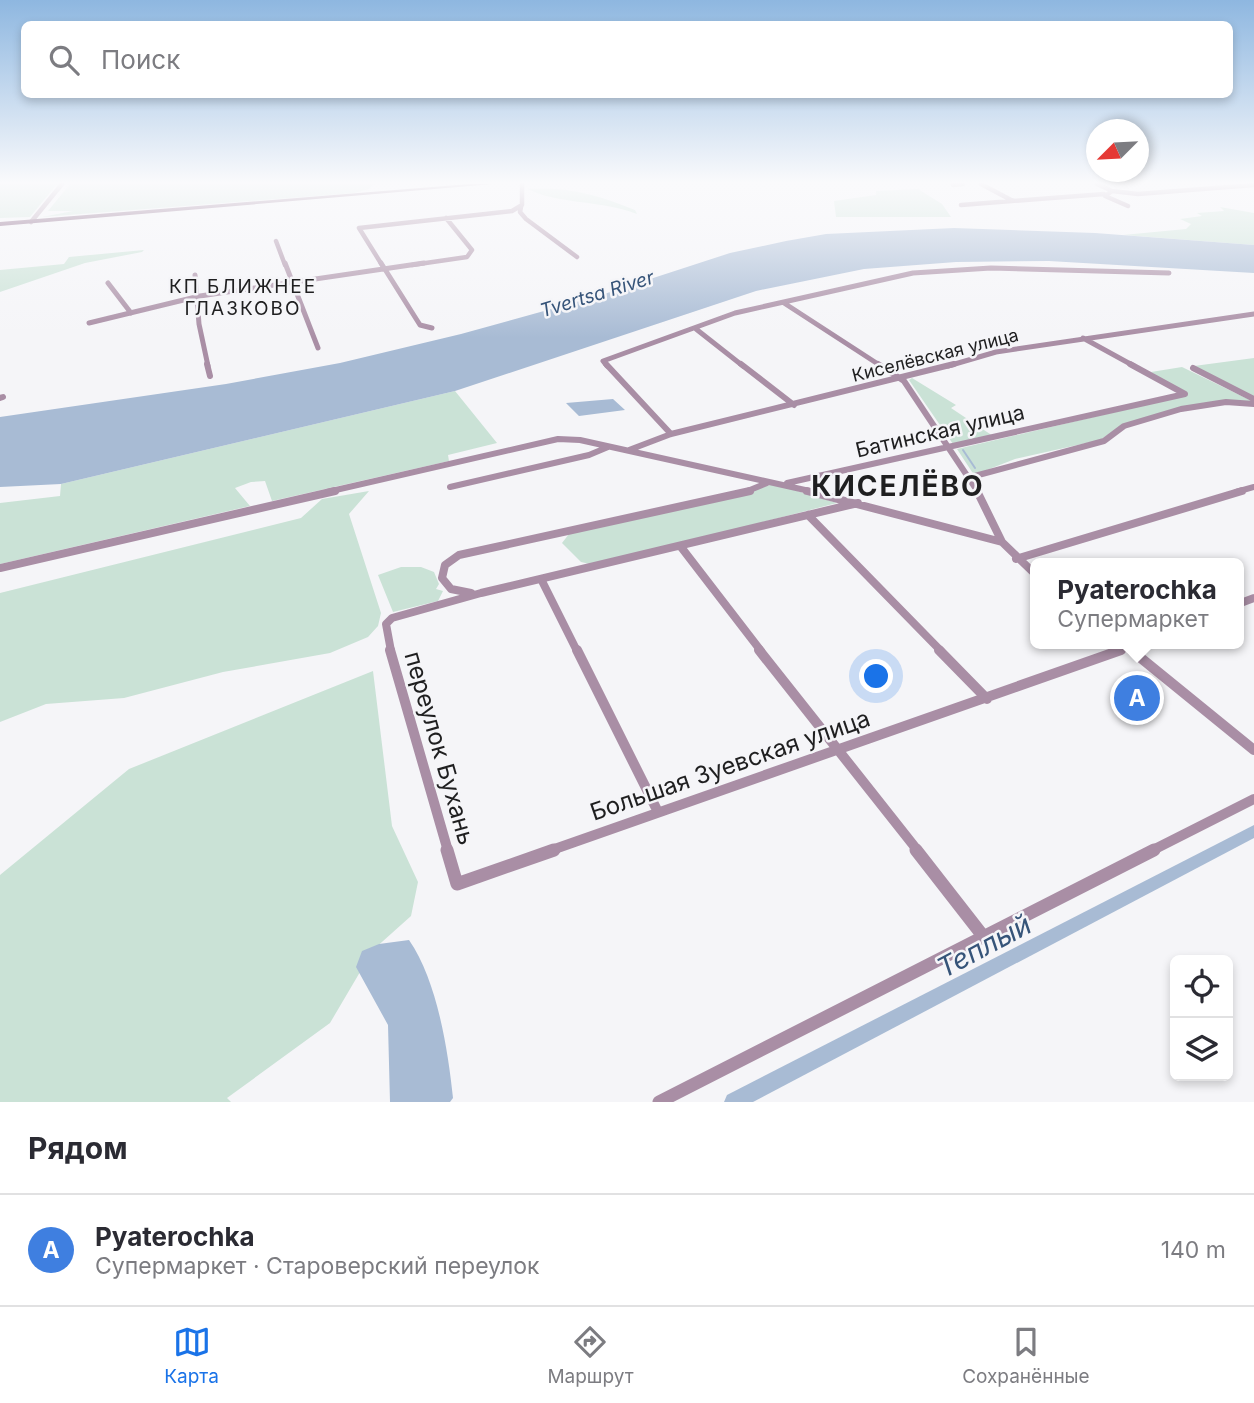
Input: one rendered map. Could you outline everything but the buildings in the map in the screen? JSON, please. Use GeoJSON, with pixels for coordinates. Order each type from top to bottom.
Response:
{"type":"FeatureCollection","features":[{"type":"Feature","properties":{"kind":"street"},"geometry":{"type":"LineString","coordinates":[[365,235],[420,325],[432,328]]}},
{"type":"Feature","properties":{"kind":"street"},"geometry":{"type":"LineString","coordinates":[[89,323],[197,296],[456,260],[469,256],[472,250],[460,235]]}},
{"type":"Feature","properties":{"kind":"street"},"geometry":{"type":"LineString","coordinates":[[548,235],[578,257]]}},
{"type":"Feature","properties":{"kind":"street"},"geometry":{"type":"LineString","coordinates":[[276,241],[295,282],[318,348]]}},
{"type":"Feature","properties":{"kind":"street"},"geometry":{"type":"LineString","coordinates":[[671,434],[603,361],[735,313],[899,275],[991,268],[1169,273]]}},
{"type":"Feature","properties":{"kind":"street"},"geometry":{"type":"LineString","coordinates":[[195,275],[210,376]]}},
{"type":"Feature","properties":{"kind":"street"},"geometry":{"type":"LineString","coordinates":[[108,283],[131,313]]}},
{"type":"Feature","properties":{"kind":"street"},"geometry":{"type":"LineString","coordinates":[[784,303],[901,379],[971,477],[1002,542],[1030,571]]}},
{"type":"Feature","properties":{"kind":"street","name":"Киселёвская улица"},"geometry":{"type":"LineString","coordinates":[[628,450],[671,434],[901,379],[996,352],[1254,314]]}},
{"type":"Feature","properties":{"kind":"street"},"geometry":{"type":"LineString","coordinates":[[696,329],[794,405]]}},
{"type":"Feature","properties":{"kind":"street","name":"Батинская улица"},"geometry":{"type":"LineString","coordinates":[[481,593],[451,589],[442,578],[445,565],[459,555],[744,493],[761,484],[782,484],[1185,394],[1083,338]]}},
{"type":"Feature","properties":{"kind":"street"},"geometry":{"type":"LineString","coordinates":[[1193,368],[1254,401]]}},
{"type":"Feature","properties":{"kind":"street"},"geometry":{"type":"LineString","coordinates":[[971,477],[1104,441],[1124,426],[1181,409],[1254,401]]}},
{"type":"Feature","properties":{"kind":"street"},"geometry":{"type":"LineString","coordinates":[[0,568],[558,439],[580,440],[782,484],[1002,542]]}},
{"type":"Feature","properties":{"kind":"street"},"geometry":{"type":"LineString","coordinates":[[450,487],[589,455],[608,447]]}},
{"type":"Feature","properties":{"kind":"street"},"geometry":{"type":"LineString","coordinates":[[1016,559],[1254,487]]}},
{"type":"Feature","properties":{"kind":"street","name":"Батинская улица"},"geometry":{"type":"LineString","coordinates":[[386,624],[399,615],[481,593],[858,503]]}},
{"type":"Feature","properties":{"kind":"street"},"geometry":{"type":"LineString","coordinates":[[808,515],[987,699]]}},
{"type":"Feature","properties":{"kind":"street"},"geometry":{"type":"LineString","coordinates":[[681,547],[825,736],[839,750],[983,936]]}},
{"type":"Feature","properties":{"kind":"street"},"geometry":{"type":"LineString","coordinates":[[541,579],[658,812]]}},
{"type":"Feature","properties":{"kind":"street","name":"переулок Бухань"},"geometry":{"type":"LineString","coordinates":[[386,624],[386,634],[457,884]]}},
{"type":"Feature","properties":{"kind":"street","name":"Большая Зуевская улица"},"geometry":{"type":"LineString","coordinates":[[457,884],[987,699],[1118,649]]}},
{"type":"Feature","properties":{"kind":"street"},"geometry":{"type":"LineString","coordinates":[[1134,649],[1254,750]]}},
{"type":"Feature","properties":{"kind":"street"},"geometry":{"type":"LineString","coordinates":[[659,1102],[1254,799]]}},
{"type":"Feature","properties":{"kind":"green space"},"geometry":{"type":"Polygon","coordinates":[[[1129,235],[1254,235],[1254,245],[1129,235]]]}},
{"type":"Feature","properties":{"kind":"green space"},"geometry":{"type":"Polygon","coordinates":[[[144,250],[85,263],[0,292],[0,270],[64,264],[69,257],[144,250]]]}},
{"type":"Feature","properties":{"kind":"green space"},"geometry":{"type":"Polygon","coordinates":[[[1254,358],[1254,398],[1194,366],[1254,358]]]}},
{"type":"Feature","properties":{"kind":"green space"},"geometry":{"type":"Polygon","coordinates":[[[1182,367],[1254,402],[1224,401],[1123,425],[1100,440],[1015,459],[974,475],[957,449],[1187,395],[1151,372],[1182,367]]]}},
{"type":"Feature","properties":{"kind":"green space"},"geometry":{"type":"Polygon","coordinates":[[[912,378],[956,405],[951,408],[993,436],[953,444],[909,380],[912,378]]]}},
{"type":"Feature","properties":{"kind":"green space"},"geometry":{"type":"Polygon","coordinates":[[[455,391],[497,443],[448,455],[449,461],[272,501],[265,481],[251,482],[235,488],[250,506],[0,564],[0,503],[60,496],[61,484],[455,391]]]}},
{"type":"Feature","properties":{"kind":"green space"},"geometry":{"type":"Polygon","coordinates":[[[774,484],[837,503],[594,565],[581,562],[562,543],[569,534],[774,484]]]}},
{"type":"Feature","properties":{"kind":"green space"},"geometry":{"type":"Polygon","coordinates":[[[369,491],[349,514],[381,613],[378,626],[368,637],[330,653],[223,672],[124,698],[46,704],[0,722],[0,593],[301,518],[322,499],[369,491]]]}},
{"type":"Feature","properties":{"kind":"green space"},"geometry":{"type":"Polygon","coordinates":[[[401,567],[421,567],[434,572],[439,584],[436,589],[443,591],[438,601],[393,612],[378,575],[401,567]]]}},
{"type":"Feature","properties":{"kind":"green space"},"geometry":{"type":"Polygon","coordinates":[[[373,671],[392,826],[418,882],[411,916],[373,950],[330,1023],[227,1098],[231,1102],[0,1102],[0,875],[129,769],[373,671]]]}},
{"type":"Feature","properties":{"kind":"water"},"geometry":{"type":"Polygon","coordinates":[[[818,235],[1127,235],[1254,245],[1254,273],[1049,261],[956,262],[864,269],[756,291],[455,391],[61,484],[0,487],[0,417],[226,384],[340,363],[461,334],[598,296],[730,253],[818,235]]]}},
{"type":"Feature","properties":{"kind":"water"},"geometry":{"type":"Polygon","coordinates":[[[613,399],[625,410],[579,416],[566,403],[613,399]]]}},
{"type":"Feature","properties":{"kind":"water"},"geometry":{"type":"Polygon","coordinates":[[[409,940],[427,975],[440,1016],[451,1079],[453,1098],[450,1102],[390,1102],[388,1025],[356,967],[362,951],[379,944],[409,940]]]}},
{"type":"Feature","properties":{"kind":"waterway"},"geometry":{"type":"LineString","coordinates":[[963,450],[975,468]]}},
{"type":"Feature","properties":{"kind":"waterway","name":"Теплый"},"geometry":{"type":"LineString","coordinates":[[734,1102],[1254,831]]}},
{"type":"Feature","properties":{"kind":"place","name":"Pyaterochka"},"geometry":{"type":"Point","coordinates":[1137,698]}},
{"type":"Feature","properties":{"kind":"district","name":"КП БЛИЖНЕЕ ГЛАЗКОВО"},"geometry":{"type":"Point","coordinates":[243,297]}},
{"type":"Feature","properties":{"kind":"district","name":"КИСЕЛЁВО"},"geometry":{"type":"Point","coordinates":[898,486]}},
{"type":"Feature","properties":{"kind":"water label","name":"Tvertsa River"},"geometry":{"type":"Point","coordinates":[597,294]}}]}
